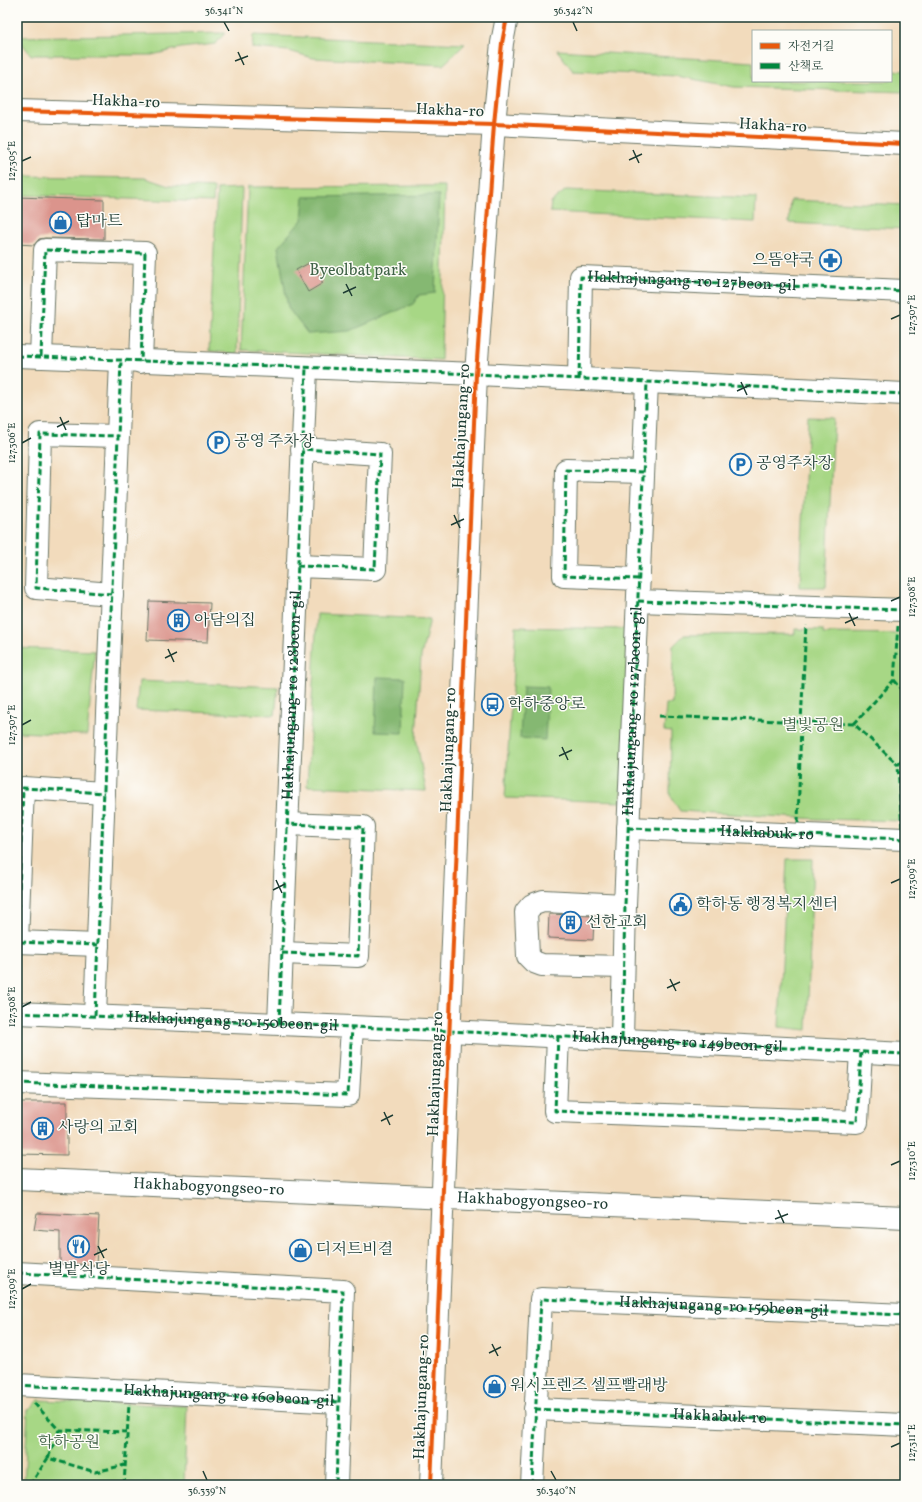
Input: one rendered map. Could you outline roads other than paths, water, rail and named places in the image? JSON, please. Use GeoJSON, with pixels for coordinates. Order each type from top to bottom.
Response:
{"type":"FeatureCollection","features":[{"type":"Feature","properties":{"kind":"street","name":"Hakhajungang-ro"},"geometry":{"type":"LineString","coordinates":[[431,1485],[476,374],[494,124],[502,44],[507,17]]}},
{"type":"Feature","properties":{"kind":"street","name":"Hakha-ro"},"geometry":{"type":"LineString","coordinates":[[17,111],[494,124],[905,144]]}},
{"type":"Feature","properties":{"kind":"street"},"geometry":{"type":"LineString","coordinates":[[41,357],[45,250],[145,254],[131,361],[118,436],[95,1016]]}},
{"type":"Feature","properties":{"kind":"street","name":"Hakhajungang-ro 127beon-gil"},"geometry":{"type":"LineString","coordinates":[[579,379],[581,277],[905,291]]}},
{"type":"Feature","properties":{"kind":"street"},"geometry":{"type":"LineString","coordinates":[[17,356],[476,374],[905,394]]}},
{"type":"Feature","properties":{"kind":"street","name":"Hakhajungang-ro 128beon-gil"},"geometry":{"type":"LineString","coordinates":[[279,1023],[306,368]]}},
{"type":"Feature","properties":{"kind":"street","name":"Hakhajungang-ro 127beon-gil"},"geometry":{"type":"LineString","coordinates":[[622,1039],[625,906],[647,382]]}},
{"type":"Feature","properties":{"kind":"street"},"geometry":{"type":"LineString","coordinates":[[112,594],[36,588],[40,434],[118,436]]}},
{"type":"Feature","properties":{"kind":"street"},"geometry":{"type":"LineString","coordinates":[[297,566],[375,569],[380,454],[302,449]]}},
{"type":"Feature","properties":{"kind":"street"},"geometry":{"type":"LineString","coordinates":[[639,579],[564,576],[566,470],[643,472]]}},
{"type":"Feature","properties":{"kind":"street"},"geometry":{"type":"LineString","coordinates":[[638,601],[905,610]]}},
{"type":"Feature","properties":{"kind":"street"},"geometry":{"type":"LineString","coordinates":[[98,945],[17,942],[23,788],[104,793]]}},
{"type":"Feature","properties":{"kind":"street"},"geometry":{"type":"LineString","coordinates":[[282,953],[358,956],[363,827],[287,824]]}},
{"type":"Feature","properties":{"kind":"street","name":"Hakhabuk-ro"},"geometry":{"type":"LineString","coordinates":[[628,828],[905,839]]}},
{"type":"Feature","properties":{"kind":"street"},"geometry":{"type":"LineString","coordinates":[[623,967],[542,965],[534,962],[528,956],[526,912],[532,905],[543,901],[625,906]]}},
{"type":"Feature","properties":{"kind":"street","name":"Hakhajungang-ro 150beon-gil"},"geometry":{"type":"LineString","coordinates":[[17,1013],[449,1031]]}},
{"type":"Feature","properties":{"kind":"street"},"geometry":{"type":"LineString","coordinates":[[17,1084],[348,1095],[352,1027]]}},
{"type":"Feature","properties":{"kind":"street","name":"Hakhajungang-ro 149beon-gil"},"geometry":{"type":"LineString","coordinates":[[449,1031],[905,1054]]}},
{"type":"Feature","properties":{"kind":"street"},"geometry":{"type":"LineString","coordinates":[[558,1036],[554,1111],[857,1122],[861,1051]]}},
{"type":"Feature","properties":{"kind":"street","name":"Hakhabogyongseo-ro"},"geometry":{"type":"LineString","coordinates":[[17,1179],[905,1218]]}},
{"type":"Feature","properties":{"kind":"street","name":"Hakhajungang-ro 160beon-gil"},"geometry":{"type":"LineString","coordinates":[[17,1273],[343,1291],[339,1402],[17,1385]]}},
{"type":"Feature","properties":{"kind":"street","name":"Hakhajungang-ro 159beon-gil"},"geometry":{"type":"LineString","coordinates":[[535,1409],[541,1299],[905,1315]]}},
{"type":"Feature","properties":{"kind":"street"},"geometry":{"type":"LineString","coordinates":[[336,1485],[339,1402]]}},
{"type":"Feature","properties":{"kind":"street"},"geometry":{"type":"LineString","coordinates":[[532,1485],[535,1409]]}},
{"type":"Feature","properties":{"kind":"street","name":"Hakhabuk-ro"},"geometry":{"type":"LineString","coordinates":[[535,1409],[905,1425]]}},
{"type":"Feature","properties":{"kind":"place","name":"탑마트"},"geometry":{"type":"Point","coordinates":[61,222]}},
{"type":"Feature","properties":{"kind":"place","name":"으뜸약국"},"geometry":{"type":"Point","coordinates":[830,261]}},
{"type":"Feature","properties":{"kind":"place","name":"공영 주차장"},"geometry":{"type":"Point","coordinates":[218,442]}},
{"type":"Feature","properties":{"kind":"place","name":"공영주차장"},"geometry":{"type":"Point","coordinates":[740,464]}},
{"type":"Feature","properties":{"kind":"place","name":"아담의집"},"geometry":{"type":"Point","coordinates":[179,621]}},
{"type":"Feature","properties":{"kind":"place","name":"학하중앙로"},"geometry":{"type":"Point","coordinates":[492,705]}},
{"type":"Feature","properties":{"kind":"place","name":"학하동 행정복지센터"},"geometry":{"type":"Point","coordinates":[681,905]}},
{"type":"Feature","properties":{"kind":"place","name":"선한교회"},"geometry":{"type":"Point","coordinates":[571,923]}},
{"type":"Feature","properties":{"kind":"place","name":"사랑의 교회"},"geometry":{"type":"Point","coordinates":[42,1128]}},
{"type":"Feature","properties":{"kind":"place","name":"별밭식당"},"geometry":{"type":"Point","coordinates":[79,1247]}},
{"type":"Feature","properties":{"kind":"place","name":"디저트비결"},"geometry":{"type":"Point","coordinates":[301,1250]}},
{"type":"Feature","properties":{"kind":"place","name":"워시프렌즈 셀프빨래방"},"geometry":{"type":"Point","coordinates":[495,1386]}},
{"type":"Feature","properties":{"kind":"park label","name":"Byeolbat park"},"geometry":{"type":"Point","coordinates":[358,271]}},
{"type":"Feature","properties":{"kind":"park label","name":"별빛공원"},"geometry":{"type":"Point","coordinates":[813,726]}},
{"type":"Feature","properties":{"kind":"park label","name":"학하공원"},"geometry":{"type":"Point","coordinates":[69,1443]}}]}
